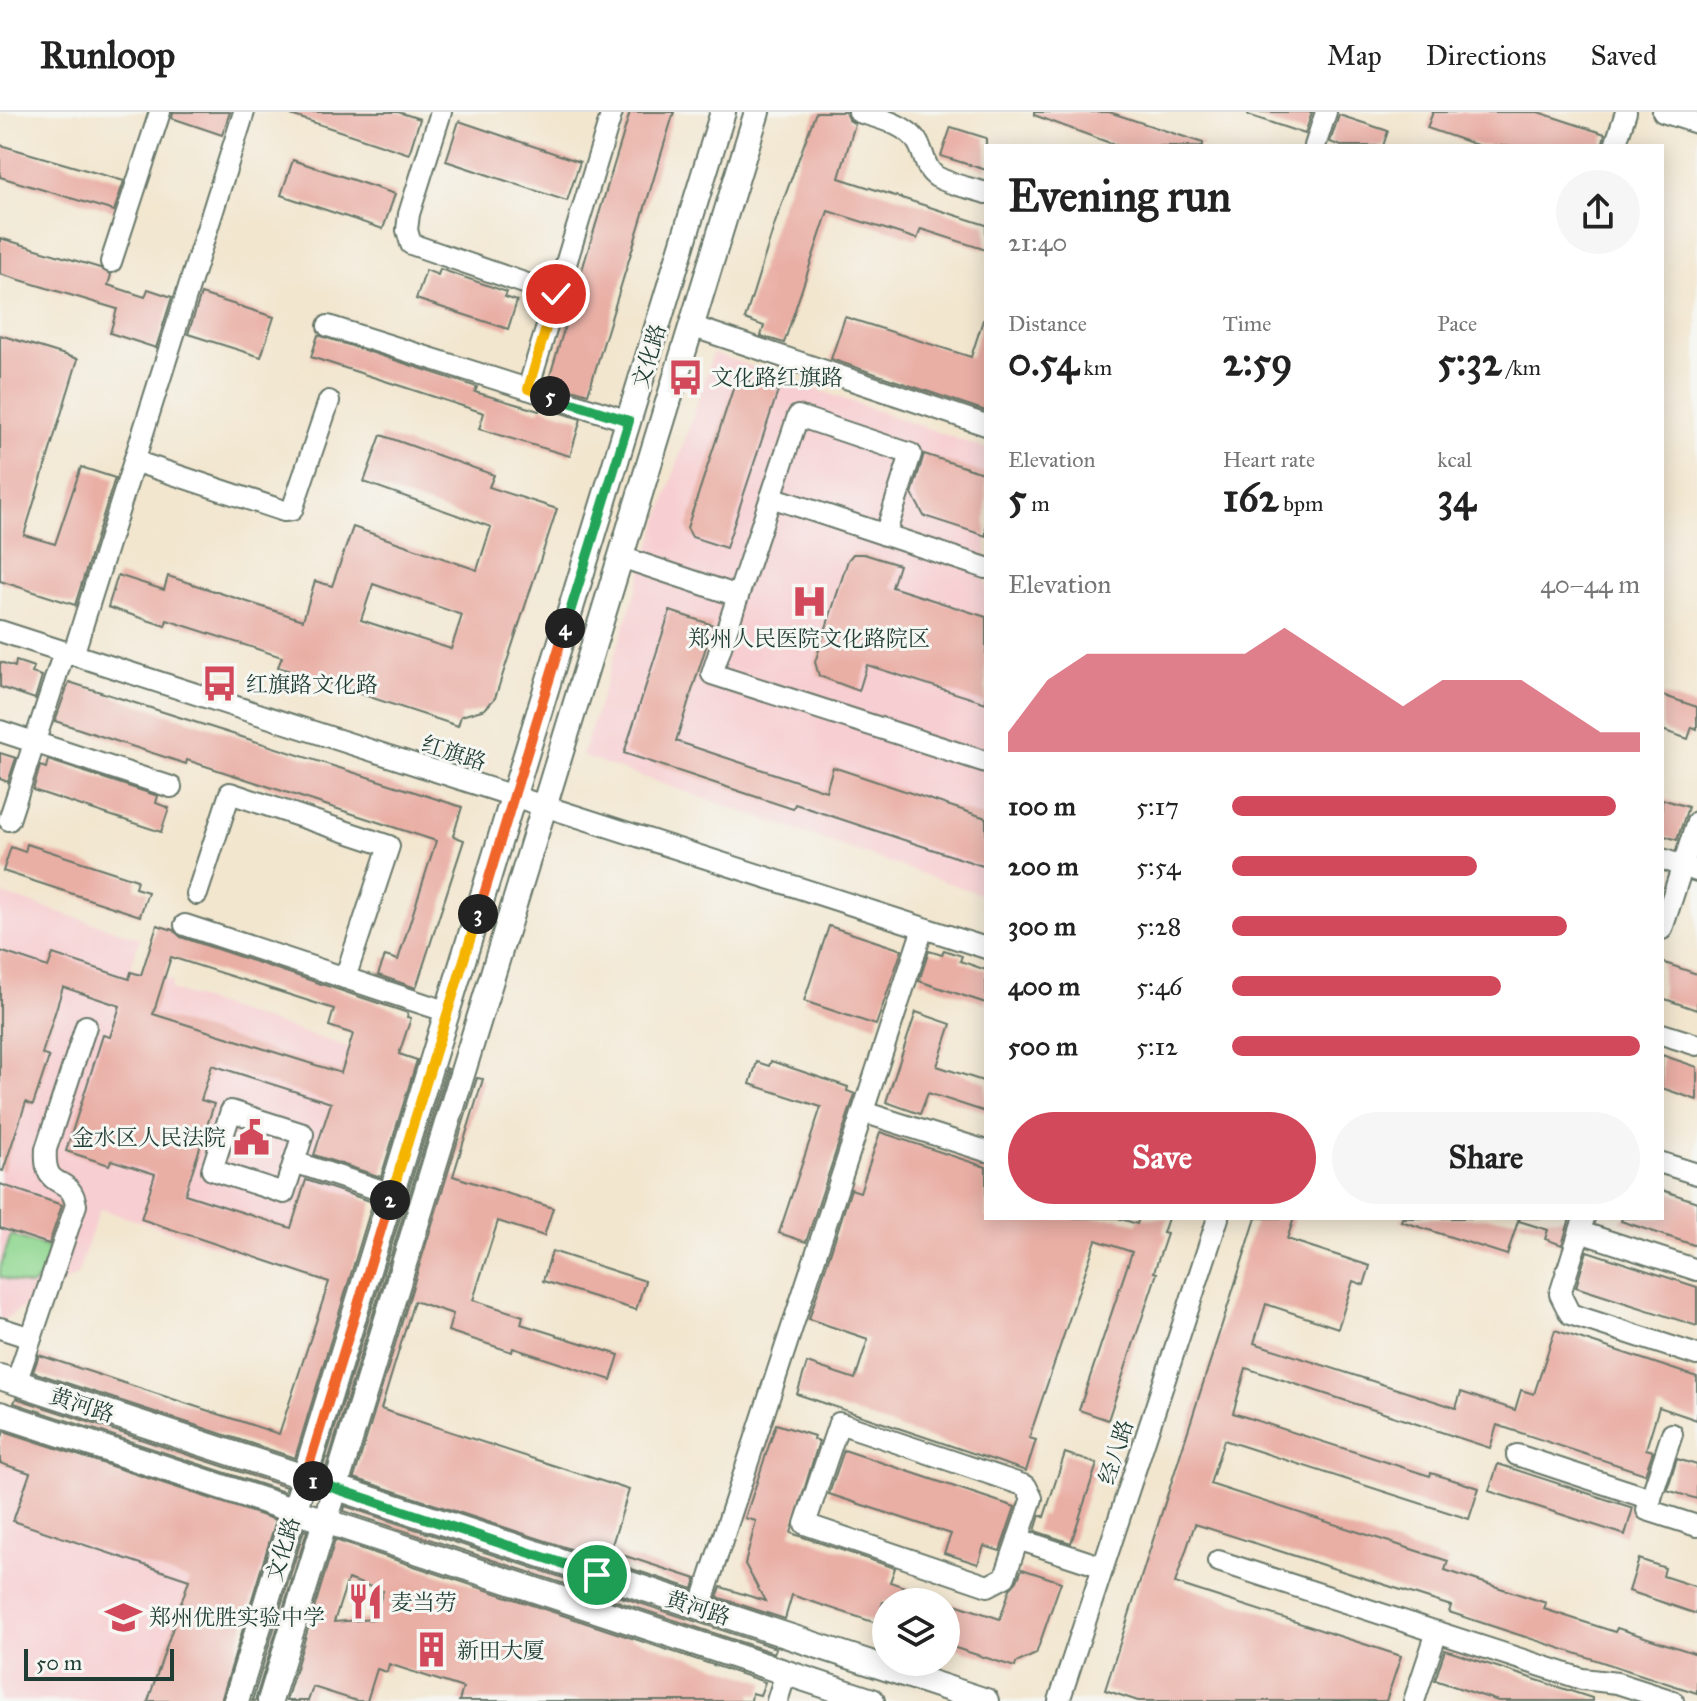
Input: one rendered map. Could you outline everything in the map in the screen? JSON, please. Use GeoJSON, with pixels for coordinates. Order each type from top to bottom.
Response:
{"type":"FeatureCollection","features":[{"type":"Feature","properties":{"kind":"main road","name":"文化路"},"geometry":{"type":"LineString","coordinates":[[236,1701],[723,112]]}},
{"type":"Feature","properties":{"kind":"main road","name":"文化路"},"geometry":{"type":"LineString","coordinates":[[270,1701],[757,112]]}},
{"type":"Feature","properties":{"kind":"main road","name":"黄河路"},"geometry":{"type":"LineString","coordinates":[[8,1380],[986,1701]]}},
{"type":"Feature","properties":{"kind":"main road","name":"黄河路"},"geometry":{"type":"LineString","coordinates":[[0,1414],[872,1701]]}},
{"type":"Feature","properties":{"kind":"street"},"geometry":{"type":"LineString","coordinates":[[111,262],[160,112]]}},
{"type":"Feature","properties":{"kind":"street"},"geometry":{"type":"LineString","coordinates":[[9,820],[134,461],[244,112]]}},
{"type":"Feature","properties":{"kind":"street"},"geometry":{"type":"LineString","coordinates":[[441,112],[409,214],[407,230],[411,244],[556,294]]}},
{"type":"Feature","properties":{"kind":"street"},"geometry":{"type":"LineString","coordinates":[[528,389],[612,112]]}},
{"type":"Feature","properties":{"kind":"street"},"geometry":{"type":"LineString","coordinates":[[859,112],[907,132],[919,144],[922,157],[936,177],[984,192]]}},
{"type":"Feature","properties":{"kind":"street"},"geometry":{"type":"LineString","coordinates":[[1316,144],[1326,112]]}},
{"type":"Feature","properties":{"kind":"street"},"geometry":{"type":"LineString","coordinates":[[1616,144],[1626,112]]}},
{"type":"Feature","properties":{"kind":"street"},"geometry":{"type":"LineString","coordinates":[[1663,112],[1697,123]]}},
{"type":"Feature","properties":{"kind":"street"},"geometry":{"type":"LineString","coordinates":[[328,326],[629,421]]}},
{"type":"Feature","properties":{"kind":"street"},"geometry":{"type":"LineString","coordinates":[[691,326],[984,424]]}},
{"type":"Feature","properties":{"kind":"street"},"geometry":{"type":"LineString","coordinates":[[134,461],[284,511],[292,510],[329,401]]}},
{"type":"Feature","properties":{"kind":"street"},"geometry":{"type":"LineString","coordinates":[[885,535],[911,454],[798,416],[712,674],[984,761]]}},
{"type":"Feature","properties":{"kind":"street"},"geometry":{"type":"LineString","coordinates":[[771,497],[984,567]]}},
{"type":"Feature","properties":{"kind":"street"},"geometry":{"type":"LineString","coordinates":[[621,557],[738,596]]}},
{"type":"Feature","properties":{"kind":"street","name":"红旗路"},"geometry":{"type":"LineString","coordinates":[[0,631],[984,947]]}},
{"type":"Feature","properties":{"kind":"street"},"geometry":{"type":"LineString","coordinates":[[0,731],[171,787]]}},
{"type":"Feature","properties":{"kind":"street"},"geometry":{"type":"LineString","coordinates":[[197,894],[230,793],[389,846],[345,978]]}},
{"type":"Feature","properties":{"kind":"street"},"geometry":{"type":"LineString","coordinates":[[1664,925],[1690,868],[1697,822]]}},
{"type":"Feature","properties":{"kind":"street"},"geometry":{"type":"LineString","coordinates":[[1664,860],[1690,868]]}},
{"type":"Feature","properties":{"kind":"street"},"geometry":{"type":"LineString","coordinates":[[185,925],[448,1012]]}},
{"type":"Feature","properties":{"kind":"street"},"geometry":{"type":"LineString","coordinates":[[700,1608],[923,928]]}},
{"type":"Feature","properties":{"kind":"street"},"geometry":{"type":"LineString","coordinates":[[8,1380],[31,1338],[76,1205],[74,1193],[52,1179],[45,1168],[46,1149],[86,1026]]}},
{"type":"Feature","properties":{"kind":"street"},"geometry":{"type":"LineString","coordinates":[[1664,1035],[1697,1045]]}},
{"type":"Feature","properties":{"kind":"street"},"geometry":{"type":"LineString","coordinates":[[231,1111],[303,1134],[294,1162],[284,1193],[212,1170],[231,1111]]}},
{"type":"Feature","properties":{"kind":"street"},"geometry":{"type":"LineString","coordinates":[[863,1112],[984,1150]]}},
{"type":"Feature","properties":{"kind":"street"},"geometry":{"type":"LineString","coordinates":[[294,1162],[392,1194]]}},
{"type":"Feature","properties":{"kind":"street"},"geometry":{"type":"LineString","coordinates":[[1664,1164],[1697,1174]]}},
{"type":"Feature","properties":{"kind":"street","name":"经八路"},"geometry":{"type":"LineString","coordinates":[[1059,1701],[1217,1220]]}},
{"type":"Feature","properties":{"kind":"street"},"geometry":{"type":"LineString","coordinates":[[1697,1270],[1582,1225],[1560,1294],[1570,1314],[1697,1355]]}},
{"type":"Feature","properties":{"kind":"street"},"geometry":{"type":"LineString","coordinates":[[0,1328],[31,1338]]}},
{"type":"Feature","properties":{"kind":"street"},"geometry":{"type":"LineString","coordinates":[[839,1423],[1026,1486],[1032,1498],[1018,1539],[1005,1577],[988,1586],[805,1524],[839,1423]]}},
{"type":"Feature","properties":{"kind":"street"},"geometry":{"type":"LineString","coordinates":[[1672,1434],[1647,1510],[1697,1526]]}},
{"type":"Feature","properties":{"kind":"street"},"geometry":{"type":"LineString","coordinates":[[1517,1455],[1651,1499]]}},
{"type":"Feature","properties":{"kind":"street"},"geometry":{"type":"LineString","coordinates":[[1018,1539],[1103,1567]]}},
{"type":"Feature","properties":{"kind":"street"},"geometry":{"type":"LineString","coordinates":[[1218,1561],[1582,1679],[1617,1683],[1673,1701]]}},
{"type":"Feature","properties":{"kind":"street"},"geometry":{"type":"LineString","coordinates":[[1414,1701],[1437,1632]]}},
{"type":"Feature","properties":{"kind":"street"},"geometry":{"type":"LineString","coordinates":[[777,1701],[786,1673]]}},
{"type":"Feature","properties":{"kind":"shaded area","name":"郑州人民医院文化路院区"},"geometry":{"type":"Polygon","coordinates":[[[713,353],[984,448],[984,895],[582,756],[713,353]]]}},
{"type":"Feature","properties":{"kind":"shaded area"},"geometry":{"type":"Polygon","coordinates":[[[0,893],[140,938],[131,967],[173,981],[171,990],[404,1065],[333,1284],[100,1209],[77,1275],[0,1322],[0,893]]]}},
{"type":"Feature","properties":{"kind":"shaded area","name":"郑州优胜实验中学"},"geometry":{"type":"Polygon","coordinates":[[[0,1441],[275,1533],[219,1701],[0,1701],[0,1441]]]}},
{"type":"Feature","properties":{"kind":"green space"},"geometry":{"type":"Polygon","coordinates":[[[11,1235],[49,1248],[45,1265],[34,1284],[29,1286],[0,1277],[11,1235]]]}},
{"type":"Feature","properties":{"kind":"building"},"geometry":{"type":"Polygon","coordinates":[[[173,112],[230,112],[222,135],[172,118],[173,112]]]}},
{"type":"Feature","properties":{"kind":"building"},"geometry":{"type":"Polygon","coordinates":[[[291,112],[398,112],[420,119],[409,154],[291,115],[291,112]]]}},
{"type":"Feature","properties":{"kind":"building"},"geometry":{"type":"Polygon","coordinates":[[[630,112],[674,112],[588,394],[548,382],[630,112]]]}},
{"type":"Feature","properties":{"kind":"building"},"geometry":{"type":"Polygon","coordinates":[[[816,112],[846,112],[855,124],[839,178],[984,224],[984,249],[921,229],[917,239],[828,211],[784,343],[761,336],[764,326],[745,319],[776,220],[816,112]]]}},
{"type":"Feature","properties":{"kind":"building"},"geometry":{"type":"Polygon","coordinates":[[[1034,112],[1109,112],[1203,144],[1113,144],[1034,115],[1034,112]]]}},
{"type":"Feature","properties":{"kind":"building"},"geometry":{"type":"Polygon","coordinates":[[[1248,112],[1312,112],[1305,134],[1248,115],[1248,112]]]}},
{"type":"Feature","properties":{"kind":"building"},"geometry":{"type":"Polygon","coordinates":[[[1433,112],[1538,112],[1605,134],[1602,144],[1474,144],[1427,128],[1433,112]]]}},
{"type":"Feature","properties":{"kind":"building"},"geometry":{"type":"Polygon","coordinates":[[[1339,115],[1388,131],[1384,144],[1330,142],[1339,115]]]}},
{"type":"Feature","properties":{"kind":"building"},"geometry":{"type":"Polygon","coordinates":[[[459,121],[580,162],[567,201],[446,161],[459,121]]]}},
{"type":"Feature","properties":{"kind":"building"},"geometry":{"type":"Polygon","coordinates":[[[951,127],[986,138],[984,169],[941,156],[951,127]]]}},
{"type":"Feature","properties":{"kind":"building"},"geometry":{"type":"Polygon","coordinates":[[[0,145],[124,181],[114,211],[0,177],[0,145]]]}},
{"type":"Feature","properties":{"kind":"building"},"geometry":{"type":"Polygon","coordinates":[[[293,160],[395,194],[383,229],[281,195],[293,160]]]}},
{"type":"Feature","properties":{"kind":"building"},"geometry":{"type":"Polygon","coordinates":[[[0,238],[100,268],[111,275],[108,285],[145,297],[148,289],[172,297],[156,348],[110,333],[117,309],[0,274],[0,238]]]}},
{"type":"Feature","properties":{"kind":"building"},"geometry":{"type":"Polygon","coordinates":[[[440,269],[507,292],[505,297],[517,301],[508,329],[416,299],[426,270],[438,275],[440,269]]]}},
{"type":"Feature","properties":{"kind":"building"},"geometry":{"type":"Polygon","coordinates":[[[201,294],[274,317],[261,357],[188,334],[201,294]]]}},
{"type":"Feature","properties":{"kind":"building"},"geometry":{"type":"Polygon","coordinates":[[[845,317],[971,357],[984,320],[984,410],[831,359],[845,317]]]}},
{"type":"Feature","properties":{"kind":"building"},"geometry":{"type":"Polygon","coordinates":[[[0,335],[78,359],[24,535],[55,544],[81,467],[115,478],[75,605],[0,581],[0,335]]]}},
{"type":"Feature","properties":{"kind":"building"},"geometry":{"type":"Polygon","coordinates":[[[318,335],[477,387],[475,392],[539,411],[541,407],[581,419],[570,456],[479,429],[484,413],[311,357],[318,335]]]}},
{"type":"Feature","properties":{"kind":"building"},"geometry":{"type":"Polygon","coordinates":[[[737,377],[778,391],[726,548],[692,537],[687,528],[737,377]]]}},
{"type":"Feature","properties":{"kind":"building"},"geometry":{"type":"Polygon","coordinates":[[[381,435],[494,475],[489,487],[557,509],[495,698],[485,709],[461,716],[458,726],[278,667],[282,657],[167,620],[165,626],[108,607],[118,575],[164,590],[168,576],[303,620],[315,581],[332,586],[353,527],[477,570],[491,527],[364,482],[381,435]],[[373,584],[361,620],[451,649],[462,615],[373,584]]]}},
{"type":"Feature","properties":{"kind":"building"},"geometry":{"type":"Polygon","coordinates":[[[924,454],[984,473],[984,535],[924,516],[912,494],[924,454]]]}},
{"type":"Feature","properties":{"kind":"building"},"geometry":{"type":"Polygon","coordinates":[[[853,554],[864,554],[899,565],[892,587],[984,616],[984,702],[867,665],[859,691],[819,676],[815,662],[848,560],[853,554]]]}},
{"type":"Feature","properties":{"kind":"building"},"geometry":{"type":"Polygon","coordinates":[[[670,611],[713,625],[676,741],[826,791],[833,767],[984,817],[984,866],[795,804],[793,809],[624,753],[670,611]]]}},
{"type":"Feature","properties":{"kind":"building"},"geometry":{"type":"Polygon","coordinates":[[[16,661],[34,667],[32,673],[42,676],[35,699],[0,687],[0,662],[15,667],[16,661]]]}},
{"type":"Feature","properties":{"kind":"building"},"geometry":{"type":"Polygon","coordinates":[[[69,682],[462,807],[453,836],[464,840],[416,988],[378,975],[385,956],[398,960],[436,841],[187,760],[186,764],[55,721],[69,682]]]}},
{"type":"Feature","properties":{"kind":"building"},"geometry":{"type":"Polygon","coordinates":[[[1664,696],[1697,707],[1697,729],[1692,727],[1688,739],[1664,731],[1664,696]]]}},
{"type":"Feature","properties":{"kind":"building"},"geometry":{"type":"Polygon","coordinates":[[[0,753],[16,758],[8,782],[0,779],[0,753]]]}},
{"type":"Feature","properties":{"kind":"building"},"geometry":{"type":"Polygon","coordinates":[[[48,760],[158,796],[156,803],[169,808],[161,832],[33,790],[40,766],[46,768],[48,760]]]}},
{"type":"Feature","properties":{"kind":"building"},"geometry":{"type":"Polygon","coordinates":[[[1664,800],[1688,807],[1677,840],[1664,836],[1664,800]]]}},
{"type":"Feature","properties":{"kind":"building"},"geometry":{"type":"Polygon","coordinates":[[[27,844],[137,880],[135,888],[148,892],[140,916],[3,871],[11,847],[25,852],[27,844]]]}},
{"type":"Feature","properties":{"kind":"building"},"geometry":{"type":"Polygon","coordinates":[[[157,925],[173,930],[181,937],[408,1013],[407,1017],[411,1018],[399,1054],[417,1060],[381,1177],[314,1155],[331,1103],[212,1065],[201,1100],[214,1104],[185,1194],[291,1228],[306,1180],[373,1202],[295,1458],[33,1372],[39,1355],[279,1434],[329,1282],[141,1219],[155,1174],[111,1160],[109,1165],[66,1151],[103,1035],[110,1037],[120,1006],[63,987],[42,1054],[49,1057],[33,1105],[26,1102],[3,1171],[0,1170],[0,951],[48,967],[53,954],[129,979],[131,972],[141,975],[157,925]],[[171,957],[153,1014],[341,1073],[353,1034],[329,1026],[334,1009],[171,957]]]}},
{"type":"Feature","properties":{"kind":"building"},"geometry":{"type":"Polygon","coordinates":[[[829,926],[902,950],[876,1025],[804,1001],[829,926]]]}},
{"type":"Feature","properties":{"kind":"building"},"geometry":{"type":"Polygon","coordinates":[[[944,950],[962,956],[960,961],[984,969],[984,1002],[919,981],[929,951],[942,955],[944,950]]]}},
{"type":"Feature","properties":{"kind":"building"},"geometry":{"type":"Polygon","coordinates":[[[1664,963],[1697,974],[1697,1010],[1664,999],[1664,963]]]}},
{"type":"Feature","properties":{"kind":"building"},"geometry":{"type":"Polygon","coordinates":[[[916,1012],[951,1024],[937,1066],[984,1081],[984,1111],[928,1093],[920,1114],[886,1102],[916,1012]]]}},
{"type":"Feature","properties":{"kind":"building"},"geometry":{"type":"Polygon","coordinates":[[[1664,1056],[1697,1067],[1697,1100],[1664,1089],[1664,1056]]]}},
{"type":"Feature","properties":{"kind":"building"},"geometry":{"type":"Polygon","coordinates":[[[771,1061],[848,1087],[847,1091],[855,1094],[806,1242],[779,1233],[821,1107],[750,1084],[757,1062],[769,1066],[771,1061]]]}},
{"type":"Feature","properties":{"kind":"building"},"geometry":{"type":"Polygon","coordinates":[[[448,1069],[326,1468],[323,1467],[448,1069]]]}},
{"type":"Feature","properties":{"kind":"building"},"geometry":{"type":"Polygon","coordinates":[[[477,1078],[483,1079],[453,1176],[553,1208],[544,1236],[498,1221],[473,1300],[523,1316],[521,1324],[619,1355],[611,1380],[513,1348],[512,1352],[448,1331],[453,1314],[414,1301],[381,1409],[629,1490],[610,1551],[696,1579],[693,1589],[354,1478],[477,1078]]]}},
{"type":"Feature","properties":{"kind":"building"},"geometry":{"type":"Polygon","coordinates":[[[880,1132],[984,1166],[984,1220],[1124,1220],[1137,1224],[1138,1220],[1167,1220],[1163,1233],[1167,1234],[1154,1272],[1157,1273],[1108,1420],[1079,1410],[1132,1252],[1096,1240],[1029,1438],[1036,1440],[1026,1471],[797,1394],[807,1363],[855,1379],[868,1339],[809,1319],[851,1189],[860,1192],[880,1132]]]}},
{"type":"Feature","properties":{"kind":"building"},"geometry":{"type":"Polygon","coordinates":[[[0,1184],[62,1205],[49,1244],[0,1228],[0,1184]]]}},
{"type":"Feature","properties":{"kind":"building"},"geometry":{"type":"Polygon","coordinates":[[[1664,1191],[1697,1202],[1697,1246],[1621,1221],[1664,1220],[1664,1191]]]}},
{"type":"Feature","properties":{"kind":"building"},"geometry":{"type":"Polygon","coordinates":[[[1255,1220],[1293,1220],[1287,1239],[1370,1266],[1364,1285],[1353,1281],[1338,1328],[1266,1304],[1254,1343],[1456,1408],[1461,1392],[1515,1410],[1521,1390],[1534,1394],[1555,1330],[1697,1377],[1697,1420],[1659,1407],[1646,1449],[1653,1451],[1645,1474],[1497,1425],[1490,1448],[1246,1368],[1233,1413],[1430,1476],[1431,1473],[1479,1488],[1469,1519],[1224,1440],[1210,1484],[1448,1561],[1445,1570],[1546,1603],[1544,1609],[1697,1654],[1697,1693],[1449,1612],[1451,1606],[1195,1524],[1175,1583],[1401,1656],[1386,1701],[1138,1701],[1105,1690],[1255,1220]]]}},
{"type":"Feature","properties":{"kind":"building"},"geometry":{"type":"Polygon","coordinates":[[[1401,1220],[1518,1220],[1507,1255],[1401,1220]]]}},
{"type":"Feature","properties":{"kind":"building"},"geometry":{"type":"Polygon","coordinates":[[[1569,1220],[1562,1245],[1545,1239],[1548,1230],[1519,1221],[1569,1220]]]}},
{"type":"Feature","properties":{"kind":"building"},"geometry":{"type":"Polygon","coordinates":[[[552,1251],[645,1281],[636,1310],[543,1281],[552,1251]]]}},
{"type":"Feature","properties":{"kind":"building"},"geometry":{"type":"Polygon","coordinates":[[[1587,1251],[1697,1287],[1697,1326],[1576,1287],[1587,1251]]]}},
{"type":"Feature","properties":{"kind":"building"},"geometry":{"type":"Polygon","coordinates":[[[16,1398],[286,1487],[284,1492],[14,1403],[16,1398]]]}},
{"type":"Feature","properties":{"kind":"building"},"geometry":{"type":"Polygon","coordinates":[[[776,1424],[814,1436],[813,1439],[819,1441],[791,1533],[895,1568],[890,1582],[907,1588],[872,1588],[872,1622],[792,1595],[785,1619],[717,1597],[721,1587],[765,1601],[745,1564],[756,1521],[745,1518],[776,1424]]]}},
{"type":"Feature","properties":{"kind":"building"},"geometry":{"type":"Polygon","coordinates":[[[4,1431],[276,1520],[221,1701],[148,1701],[189,1580],[13,1521],[30,1473],[0,1463],[0,1443],[4,1431]]]}},
{"type":"Feature","properties":{"kind":"building"},"geometry":{"type":"Polygon","coordinates":[[[844,1450],[1015,1507],[1000,1551],[984,1546],[978,1564],[944,1553],[951,1534],[829,1494],[844,1450]]]}},
{"type":"Feature","properties":{"kind":"building"},"geometry":{"type":"Polygon","coordinates":[[[1065,1453],[1097,1464],[1071,1543],[1035,1531],[1040,1515],[1044,1517],[1065,1453]]]}},
{"type":"Feature","properties":{"kind":"building"},"geometry":{"type":"Polygon","coordinates":[[[1677,1459],[1697,1465],[1697,1499],[1667,1490],[1677,1459]]]}},
{"type":"Feature","properties":{"kind":"building"},"geometry":{"type":"Polygon","coordinates":[[[1498,1464],[1633,1508],[1625,1535],[1489,1491],[1498,1464]]]}},
{"type":"Feature","properties":{"kind":"building"},"geometry":{"type":"Polygon","coordinates":[[[345,1506],[776,1648],[774,1653],[344,1511],[345,1506]]]}},
{"type":"Feature","properties":{"kind":"building"},"geometry":{"type":"Polygon","coordinates":[[[304,1530],[307,1531],[255,1701],[252,1701],[304,1530]]]}},
{"type":"Feature","properties":{"kind":"building"},"geometry":{"type":"Polygon","coordinates":[[[335,1540],[765,1682],[760,1695],[752,1693],[751,1701],[459,1701],[463,1688],[389,1664],[387,1672],[377,1669],[367,1701],[357,1701],[313,1687],[308,1701],[286,1701],[335,1540]],[[348,1579],[334,1622],[374,1619],[383,1591],[348,1579]]]}},
{"type":"Feature","properties":{"kind":"building"},"geometry":{"type":"Polygon","coordinates":[[[1639,1559],[1665,1568],[1663,1576],[1697,1587],[1697,1614],[1629,1591],[1639,1559]]]}},
{"type":"Feature","properties":{"kind":"building"},"geometry":{"type":"Polygon","coordinates":[[[1022,1569],[1061,1582],[1036,1654],[1016,1663],[1015,1667],[960,1649],[960,1606],[1000,1619],[1010,1589],[1022,1569]]]}},
{"type":"Feature","properties":{"kind":"building"},"geometry":{"type":"Polygon","coordinates":[[[1445,1650],[1592,1698],[1592,1701],[1498,1701],[1435,1680],[1445,1650]]]}},
{"type":"Feature","properties":{"kind":"place","name":"文化路红旗路"},"geometry":{"type":"Point","coordinates":[685,377]}},
{"type":"Feature","properties":{"kind":"place","name":"郑州人民医院文化路院区"},"geometry":{"type":"Point","coordinates":[809,602]}},
{"type":"Feature","properties":{"kind":"place","name":"红旗路文化路"},"geometry":{"type":"Point","coordinates":[220,684]}},
{"type":"Feature","properties":{"kind":"place","name":"金水区人民法院"},"geometry":{"type":"Point","coordinates":[252,1137]}},
{"type":"Feature","properties":{"kind":"place","name":"麦当劳"},"geometry":{"type":"Point","coordinates":[365,1602]}},
{"type":"Feature","properties":{"kind":"place","name":"郑州优胜实验中学"},"geometry":{"type":"Point","coordinates":[123,1617]}},
{"type":"Feature","properties":{"kind":"place","name":"新田大厦"},"geometry":{"type":"Point","coordinates":[431,1650]}},
{"type":"Feature","properties":{"kind":"route"},"geometry":{"type":"LineString","coordinates":[[556,294],[528,389],[629,421],[305,1478],[597,1575]]}}]}
